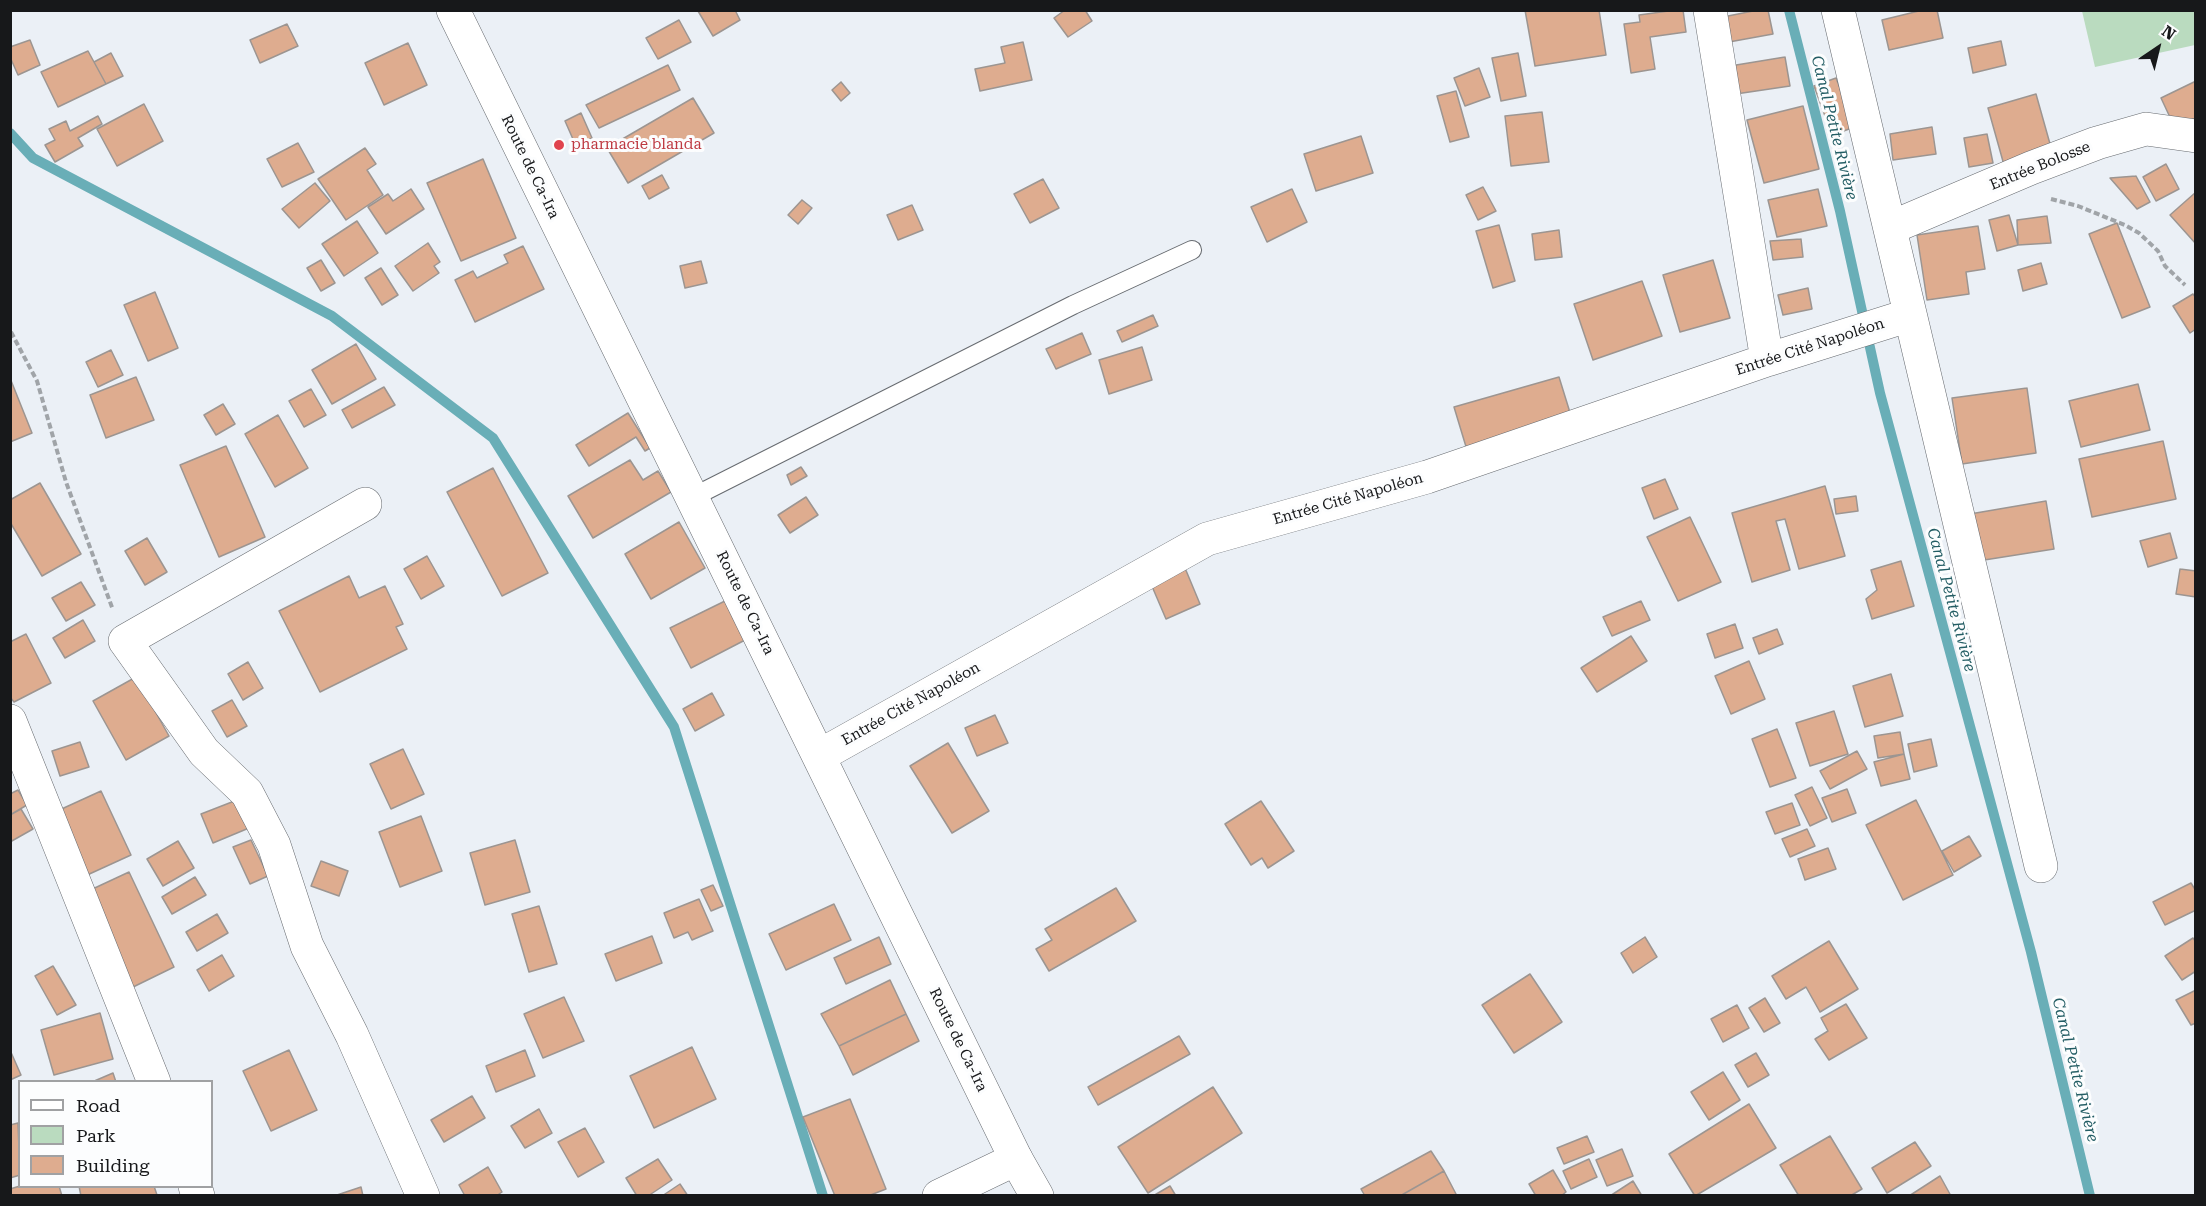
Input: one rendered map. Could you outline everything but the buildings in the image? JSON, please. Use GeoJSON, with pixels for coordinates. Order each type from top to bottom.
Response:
{"type":"FeatureCollection","features":[{"type":"Feature","properties":{"kind":"street","name":"Route de Ca-Ira"},"geometry":{"type":"LineString","coordinates":[[453,10],[1016,1159],[1037,1196]]}},
{"type":"Feature","properties":{"kind":"street"},"geometry":{"type":"LineString","coordinates":[[1710,10],[1767,360]]}},
{"type":"Feature","properties":{"kind":"street"},"geometry":{"type":"LineString","coordinates":[[1838,10],[2041,866]]}},
{"type":"Feature","properties":{"kind":"street","name":"Entrée Bolosse"},"geometry":{"type":"LineString","coordinates":[[1890,228],[2031,168],[2097,143],[2146,129],[2196,136]]}},
{"type":"Feature","properties":{"kind":"street","name":"Entrée Cité Napoléon"},"geometry":{"type":"LineString","coordinates":[[819,756],[1207,539],[1427,477],[1767,360],[1910,315]]}},
{"type":"Feature","properties":{"kind":"street"},"geometry":{"type":"LineString","coordinates":[[365,504],[125,641],[204,752],[246,794],[252,804],[274,845],[307,946],[352,1035],[423,1196]]}},
{"type":"Feature","properties":{"kind":"street"},"geometry":{"type":"LineString","coordinates":[[10,721],[153,1080]]}},
{"type":"Feature","properties":{"kind":"street"},"geometry":{"type":"LineString","coordinates":[[939,1196],[1016,1159]]}},
{"type":"Feature","properties":{"kind":"lane"},"geometry":{"type":"LineString","coordinates":[[693,497],[1073,305],[1192,250]]}},
{"type":"Feature","properties":{"kind":"path"},"geometry":{"type":"LineString","coordinates":[[2031,168],[2052,200],[2078,206],[2139,233],[2158,251],[2165,266],[2185,285]]}},
{"type":"Feature","properties":{"kind":"path"},"geometry":{"type":"LineString","coordinates":[[11,332],[38,381],[66,482],[125,641]]}},
{"type":"Feature","properties":{"kind":"green space"},"geometry":{"type":"Polygon","coordinates":[[[2082,11],[2195,11],[2195,45],[2095,67],[2082,11]]]}},
{"type":"Feature","properties":{"kind":"waterway","name":"Canal Petite Rivière"},"geometry":{"type":"LineString","coordinates":[[1789,10],[1840,211],[1880,393],[2031,952],[2090,1196]]}},
{"type":"Feature","properties":{"kind":"waterway"},"geometry":{"type":"LineString","coordinates":[[10,133],[33,158],[332,316],[493,438],[674,727],[823,1196]]}},
{"type":"Feature","properties":{"kind":"place","name":"pharmacie blanda"},"geometry":{"type":"Point","coordinates":[559,145]}}]}
